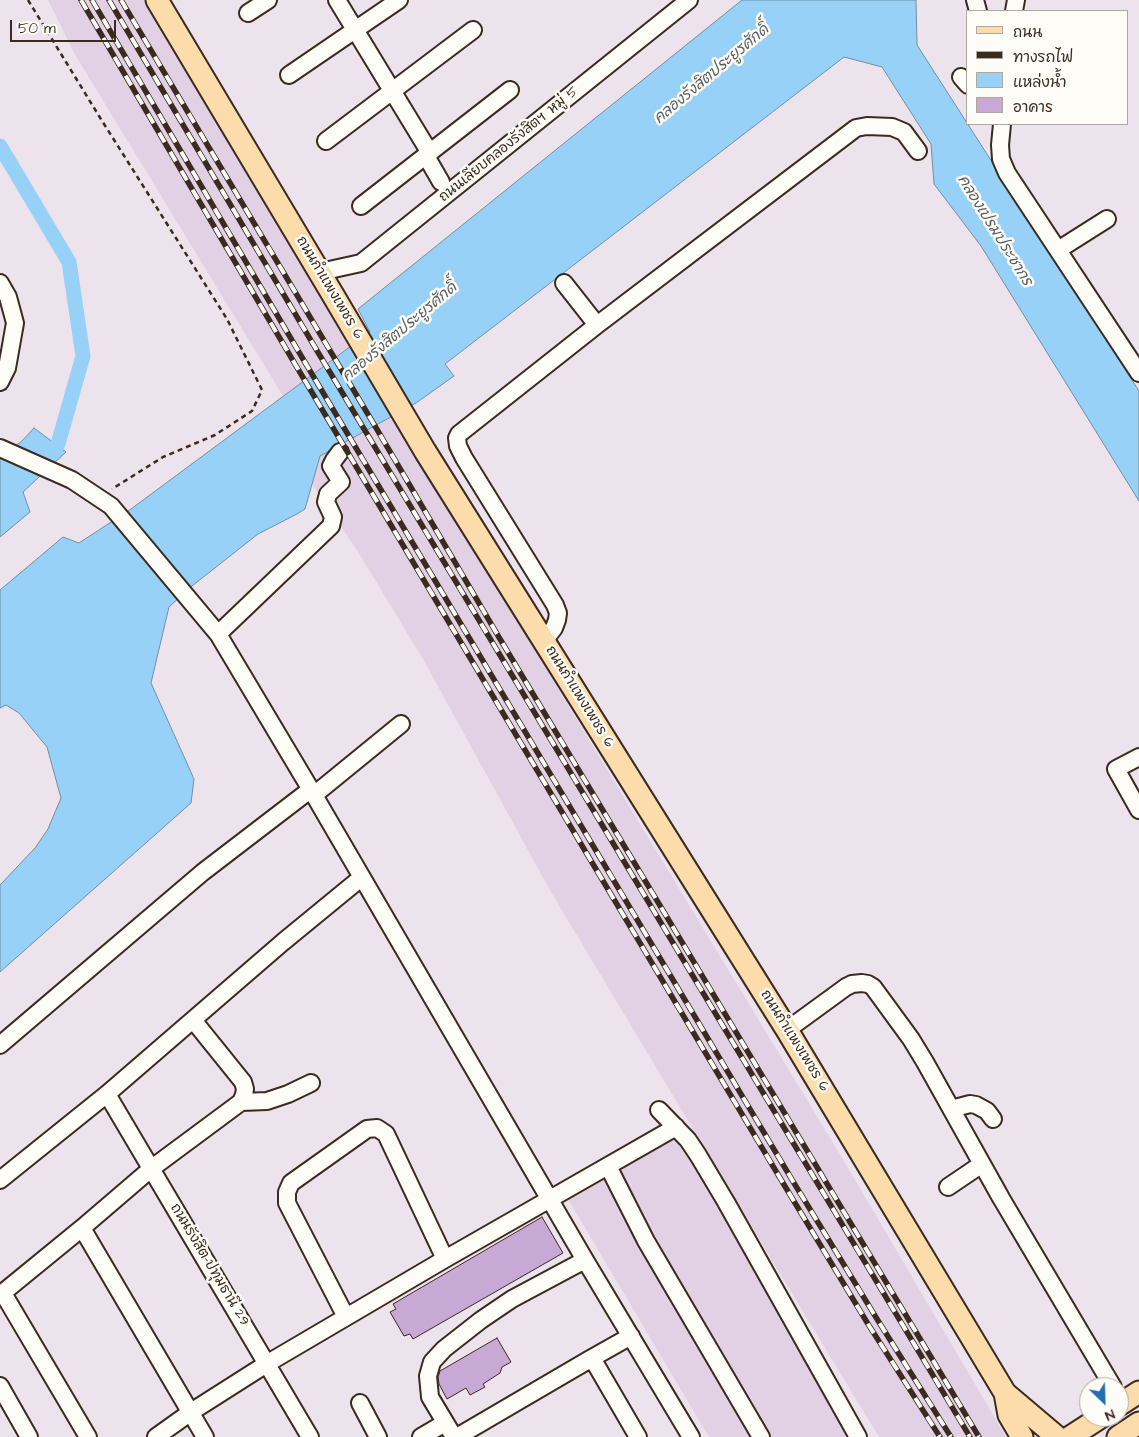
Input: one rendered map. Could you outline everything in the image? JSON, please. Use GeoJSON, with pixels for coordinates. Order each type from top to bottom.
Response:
{"type":"FeatureCollection","features":[{"type":"Feature","properties":{"kind":"main road","name":"ถนนกำแพงเพชร 6"},"geometry":{"type":"LineString","coordinates":[[157,0],[425,451],[788,1030],[1005,1393],[1057,1437]]}},
{"type":"Feature","properties":{"kind":"main road","name":"ถนนกำแพงเพชร 6"},"geometry":{"type":"LineString","coordinates":[[1005,1393],[1009,1415],[1022,1437]]}},
{"type":"Feature","properties":{"kind":"main road"},"geometry":{"type":"LineString","coordinates":[[1118,1437],[1139,1423]]}},
{"type":"Feature","properties":{"kind":"street"},"geometry":{"type":"LineString","coordinates":[[248,13],[268,0]]}},
{"type":"Feature","properties":{"kind":"street"},"geometry":{"type":"LineString","coordinates":[[337,0],[392,90],[428,154],[441,182]]}},
{"type":"Feature","properties":{"kind":"street"},"geometry":{"type":"LineString","coordinates":[[289,75],[400,0]]}},
{"type":"Feature","properties":{"kind":"street","name":"ถนนเลียบคลองรังสิตฯ หมู่ 5"},"geometry":{"type":"LineString","coordinates":[[320,272],[362,262],[689,0]]}},
{"type":"Feature","properties":{"kind":"street"},"geometry":{"type":"LineString","coordinates":[[326,141],[473,30]]}},
{"type":"Feature","properties":{"kind":"street"},"geometry":{"type":"LineString","coordinates":[[361,206],[510,90]]}},
{"type":"Feature","properties":{"kind":"street"},"geometry":{"type":"LineString","coordinates":[[1000,125],[1000,152],[1008,173],[1139,372]]}},
{"type":"Feature","properties":{"kind":"street"},"geometry":{"type":"LineString","coordinates":[[544,641],[558,620],[555,605],[464,458],[458,446],[457,438],[459,434],[597,325],[856,128],[867,126],[892,127],[904,132],[918,151]]}},
{"type":"Feature","properties":{"kind":"street"},"geometry":{"type":"LineString","coordinates":[[1058,250],[1107,219]]}},
{"type":"Feature","properties":{"kind":"street"},"geometry":{"type":"LineString","coordinates":[[0,283],[8,297],[15,323],[7,368],[0,382]]}},
{"type":"Feature","properties":{"kind":"street"},"geometry":{"type":"LineString","coordinates":[[564,283],[597,325]]}},
{"type":"Feature","properties":{"kind":"street"},"geometry":{"type":"LineString","coordinates":[[0,448],[72,480],[104,502],[218,634],[691,1437]]}},
{"type":"Feature","properties":{"kind":"street"},"geometry":{"type":"LineString","coordinates":[[218,634],[331,526],[333,517],[326,502],[328,494],[341,482],[331,466],[340,452]]}},
{"type":"Feature","properties":{"kind":"street"},"geometry":{"type":"LineString","coordinates":[[0,1045],[203,872],[401,724]]}},
{"type":"Feature","properties":{"kind":"street"},"geometry":{"type":"LineString","coordinates":[[1139,758],[1116,769],[1139,810]]}},
{"type":"Feature","properties":{"kind":"street"},"geometry":{"type":"LineString","coordinates":[[0,1180],[108,1094],[282,942],[361,878]]}},
{"type":"Feature","properties":{"kind":"street"},"geometry":{"type":"LineString","coordinates":[[788,1030],[846,987],[862,983],[873,987],[911,1039],[982,1164],[1110,1377]]}},
{"type":"Feature","properties":{"kind":"street"},"geometry":{"type":"LineString","coordinates":[[88,1437],[2,1294],[152,1168],[241,1102],[245,1089],[243,1082],[193,1020]]}},
{"type":"Feature","properties":{"kind":"street"},"geometry":{"type":"LineString","coordinates":[[241,1102],[267,1101],[311,1083]]}},
{"type":"Feature","properties":{"kind":"street","name":"ถนนรังสิต-ปทุมธานี 29"},"geometry":{"type":"LineString","coordinates":[[108,1094],[310,1437]]}},
{"type":"Feature","properties":{"kind":"street"},"geometry":{"type":"LineString","coordinates":[[951,1109],[970,1104],[976,1105],[987,1112],[993,1120]]}},
{"type":"Feature","properties":{"kind":"street"},"geometry":{"type":"LineString","coordinates":[[659,1110],[688,1140],[722,1194],[858,1437]]}},
{"type":"Feature","properties":{"kind":"street"},"geometry":{"type":"LineString","coordinates":[[156,1437],[191,1412],[268,1363],[676,1127]]}},
{"type":"Feature","properties":{"kind":"street"},"geometry":{"type":"LineString","coordinates":[[346,1317],[287,1203],[287,1192],[291,1182],[367,1130],[377,1128],[386,1134],[445,1259]]}},
{"type":"Feature","properties":{"kind":"street"},"geometry":{"type":"LineString","coordinates":[[948,1187],[982,1164]]}},
{"type":"Feature","properties":{"kind":"street"},"geometry":{"type":"LineString","coordinates":[[608,1166],[646,1240],[761,1437]]}},
{"type":"Feature","properties":{"kind":"street"},"geometry":{"type":"LineString","coordinates":[[82,1228],[205,1437]]}},
{"type":"Feature","properties":{"kind":"street"},"geometry":{"type":"LineString","coordinates":[[421,1437],[449,1430],[430,1397],[428,1376],[432,1362],[444,1348],[512,1299],[586,1260]]}},
{"type":"Feature","properties":{"kind":"street"},"geometry":{"type":"LineString","coordinates":[[458,1437],[631,1336]]}},
{"type":"Feature","properties":{"kind":"street"},"geometry":{"type":"LineString","coordinates":[[592,1358],[638,1437]]}},
{"type":"Feature","properties":{"kind":"street"},"geometry":{"type":"LineString","coordinates":[[0,1386],[29,1437]]}},
{"type":"Feature","properties":{"kind":"street"},"geometry":{"type":"LineString","coordinates":[[360,1403],[378,1437]]}},
{"type":"Feature","properties":{"kind":"path"},"geometry":{"type":"LineString","coordinates":[[28,0],[227,319],[262,390],[252,411],[215,435],[164,457],[125,481],[104,502]]}},
{"type":"Feature","properties":{"kind":"shaded area"},"geometry":{"type":"Polygon","coordinates":[[[48,0],[144,0],[351,346],[283,396],[74,53],[48,0]]]}},
{"type":"Feature","properties":{"kind":"shaded area"},"geometry":{"type":"Polygon","coordinates":[[[393,416],[841,1156],[1006,1437],[879,1437],[759,1239],[551,892],[424,661],[357,550],[312,484],[320,456],[393,416]]]}},
{"type":"Feature","properties":{"kind":"shaded area"},"geometry":{"type":"Polygon","coordinates":[[[674,1116],[861,1437],[709,1437],[559,1184],[674,1116]]]}},
{"type":"Feature","properties":{"kind":"water"},"geometry":{"type":"Polygon","coordinates":[[[742,0],[916,0],[917,45],[966,121],[966,125],[968,125],[1139,391],[1139,501],[981,246],[934,184],[931,144],[882,67],[844,57],[445,364],[454,376],[416,403],[320,456],[305,509],[258,534],[192,586],[169,607],[151,683],[194,779],[191,803],[0,972],[0,885],[35,848],[48,829],[61,798],[47,747],[19,713],[6,705],[0,708],[0,590],[63,537],[79,543],[131,509],[370,332],[358,309],[742,0]]]}},
{"type":"Feature","properties":{"kind":"water"},"geometry":{"type":"Polygon","coordinates":[[[34,428],[66,452],[23,492],[30,512],[0,537],[0,455],[21,442],[34,428]]]}},
{"type":"Feature","properties":{"kind":"building"},"geometry":{"type":"Polygon","coordinates":[[[542,1217],[563,1253],[413,1339],[410,1334],[404,1336],[390,1312],[396,1309],[393,1304],[542,1217]]]}},
{"type":"Feature","properties":{"kind":"building"},"geometry":{"type":"Polygon","coordinates":[[[497,1338],[511,1362],[502,1367],[500,1373],[483,1384],[485,1387],[470,1395],[466,1388],[447,1399],[439,1384],[438,1377],[440,1371],[497,1338]]]}},
{"type":"Feature","properties":{"kind":"waterway"},"geometry":{"type":"LineString","coordinates":[[0,146],[69,262],[83,356],[58,444],[41,459]]}},
{"type":"Feature","properties":{"kind":"railway"},"geometry":{"type":"LineString","coordinates":[[81,0],[295,364],[786,1188],[868,1324],[940,1437]]}},
{"type":"Feature","properties":{"kind":"railway"},"geometry":{"type":"LineString","coordinates":[[92,0],[303,359],[794,1183],[951,1437]]}},
{"type":"Feature","properties":{"kind":"railway"},"geometry":{"type":"LineString","coordinates":[[109,0],[319,354],[970,1437]]}},
{"type":"Feature","properties":{"kind":"railway"},"geometry":{"type":"LineString","coordinates":[[121,0],[500,639],[979,1437]]}},
{"type":"Feature","properties":{"kind":"water label","name":"คลองรังสิตประยูรศักดิ์"},"geometry":{"type":"Point","coordinates":[712,75]}},
{"type":"Feature","properties":{"kind":"water label","name":"คลองเปรมประชากร"},"geometry":{"type":"Point","coordinates":[994,231]}},
{"type":"Feature","properties":{"kind":"water label","name":"คลองรังสิตประยูรศักดิ์"},"geometry":{"type":"Point","coordinates":[400,333]}}]}
